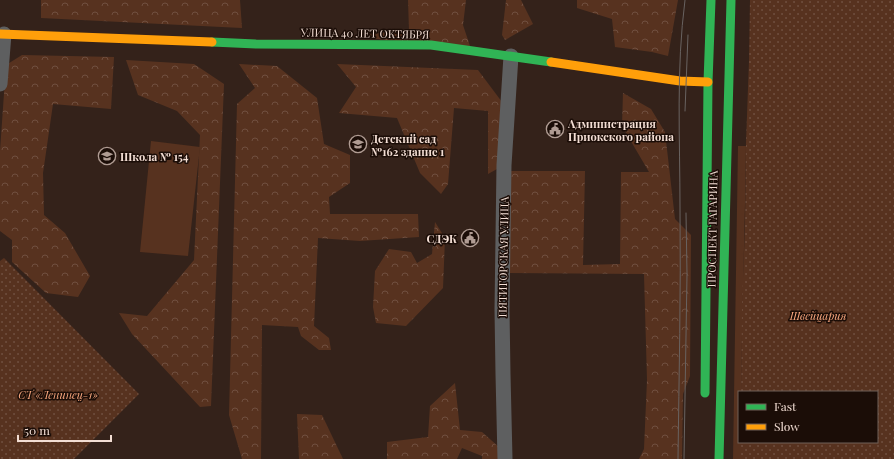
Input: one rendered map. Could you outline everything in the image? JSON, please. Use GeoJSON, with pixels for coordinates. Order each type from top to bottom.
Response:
{"type":"FeatureCollection","features":[{"type":"Feature","properties":{"kind":"main road","name":"ПРОСПЕКТ ГАГАРИНА"},"geometry":{"type":"LineString","coordinates":[[712,0],[718,82],[719,459]]}},
{"type":"Feature","properties":{"kind":"main road","name":"ПРОСПЕКТ ГАГАРИНА"},"geometry":{"type":"LineString","coordinates":[[705,404],[708,146],[731,0]]}},
{"type":"Feature","properties":{"kind":"main road","name":"УЛИЦА 40 ЛЕТ ОКТЯБРЯ"},"geometry":{"type":"LineString","coordinates":[[2,34],[256,44],[431,45],[680,81],[718,82]]}},
{"type":"Feature","properties":{"kind":"street"},"geometry":{"type":"LineString","coordinates":[[0,84],[2,34]]}},
{"type":"Feature","properties":{"kind":"street","name":"ПЯТИГОРСКАЯ УЛИЦА"},"geometry":{"type":"LineString","coordinates":[[505,459],[502,366],[504,165],[511,56]]}},
{"type":"Feature","properties":{"kind":"green space"},"geometry":{"type":"Polygon","coordinates":[[[41,0],[240,0],[242,28],[41,18],[41,0]]]}},
{"type":"Feature","properties":{"kind":"green space"},"geometry":{"type":"Polygon","coordinates":[[[408,0],[466,0],[463,25],[471,49],[350,36],[409,30],[408,0]]]}},
{"type":"Feature","properties":{"kind":"green space"},"geometry":{"type":"Polygon","coordinates":[[[506,0],[521,0],[533,24],[505,40],[502,35],[506,0]]]}},
{"type":"Feature","properties":{"kind":"green space"},"geometry":{"type":"Polygon","coordinates":[[[577,0],[678,0],[668,56],[652,52],[615,47],[612,19],[577,8],[577,0]]]}},
{"type":"Feature","properties":{"kind":"green space","name":"Швейцария"},"geometry":{"type":"Polygon","coordinates":[[[750,0],[894,0],[894,459],[740,459],[740,443],[878,443],[878,391],[741,391],[750,0]]]}},
{"type":"Feature","properties":{"kind":"green space"},"geometry":{"type":"Polygon","coordinates":[[[22,55],[114,57],[111,109],[53,104],[43,173],[44,215],[65,233],[90,276],[78,297],[46,293],[12,262],[12,240],[0,231],[0,151],[6,65],[22,55]]]}},
{"type":"Feature","properties":{"kind":"green space"},"geometry":{"type":"Polygon","coordinates":[[[126,60],[194,64],[224,84],[211,406],[200,407],[132,334],[119,313],[147,316],[194,260],[200,135],[177,111],[138,95],[126,60]]]}},
{"type":"Feature","properties":{"kind":"green space"},"geometry":{"type":"Polygon","coordinates":[[[239,64],[277,66],[317,98],[324,144],[350,155],[350,183],[329,197],[330,214],[418,214],[419,237],[360,241],[318,238],[314,326],[329,338],[331,350],[319,350],[301,336],[298,327],[262,325],[261,459],[242,459],[229,415],[237,104],[255,88],[239,64]]]}},
{"type":"Feature","properties":{"kind":"green space"},"geometry":{"type":"Polygon","coordinates":[[[337,64],[478,70],[502,102],[497,169],[488,174],[488,111],[454,108],[448,184],[441,194],[420,173],[397,118],[339,113],[356,87],[337,64]]]}},
{"type":"Feature","properties":{"kind":"green space"},"geometry":{"type":"Polygon","coordinates":[[[623,93],[651,109],[665,132],[675,219],[691,235],[690,376],[683,394],[682,459],[639,459],[644,449],[647,380],[644,274],[509,273],[510,171],[585,171],[583,265],[620,264],[621,172],[649,172],[622,126],[623,93]]]}},
{"type":"Feature","properties":{"kind":"green space"},"geometry":{"type":"Polygon","coordinates":[[[151,141],[200,147],[188,256],[140,252],[151,141]]]}},
{"type":"Feature","properties":{"kind":"green space"},"geometry":{"type":"Polygon","coordinates":[[[738,146],[746,146],[741,391],[738,391],[738,443],[740,443],[740,459],[733,459],[738,146]]]}},
{"type":"Feature","properties":{"kind":"green space"},"geometry":{"type":"Polygon","coordinates":[[[435,222],[445,238],[443,288],[406,326],[376,323],[373,307],[375,271],[389,249],[411,252],[417,263],[432,254],[435,222]]]}},
{"type":"Feature","properties":{"kind":"green space","name":"СТ «Ленинец-1»"},"geometry":{"type":"Polygon","coordinates":[[[4,258],[139,394],[74,459],[0,459],[0,261],[4,258]]]}},
{"type":"Feature","properties":{"kind":"green space"},"geometry":{"type":"Polygon","coordinates":[[[455,383],[460,430],[482,432],[500,448],[500,459],[482,459],[482,456],[462,448],[457,459],[387,459],[387,442],[428,437],[430,406],[455,383]]]}},
{"type":"Feature","properties":{"kind":"green space"},"geometry":{"type":"Polygon","coordinates":[[[297,414],[322,415],[343,459],[299,459],[297,414]]]}},
{"type":"Feature","properties":{"kind":"tram line"},"geometry":{"type":"LineString","coordinates":[[678,459],[680,271],[679,78],[685,0]]}},
{"type":"Feature","properties":{"kind":"tram line"},"geometry":{"type":"LineString","coordinates":[[685,111],[688,35]]}},
{"type":"Feature","properties":{"kind":"tram line"},"geometry":{"type":"LineString","coordinates":[[684,459],[687,274],[686,213]]}},
{"type":"Feature","properties":{"kind":"traffic: fast"},"geometry":{"type":"LineString","coordinates":[[705,393],[708,82],[711,0]]}},
{"type":"Feature","properties":{"kind":"traffic: fast"},"geometry":{"type":"LineString","coordinates":[[719,459],[731,0]]}},
{"type":"Feature","properties":{"kind":"traffic: fast"},"geometry":{"type":"LineString","coordinates":[[212,42],[256,44],[431,45],[551,62]]}},
{"type":"Feature","properties":{"kind":"traffic: slow"},"geometry":{"type":"LineString","coordinates":[[0,34],[212,42]]}},
{"type":"Feature","properties":{"kind":"traffic: slow"},"geometry":{"type":"LineString","coordinates":[[551,62],[680,81],[708,82]]}},
{"type":"Feature","properties":{"kind":"place","name":"Администрация Приокского района"},"geometry":{"type":"Point","coordinates":[555,129]}},
{"type":"Feature","properties":{"kind":"place","name":"Детский сад №162 здание 1"},"geometry":{"type":"Point","coordinates":[358,144]}},
{"type":"Feature","properties":{"kind":"place","name":"Школа № 154"},"geometry":{"type":"Point","coordinates":[107,156]}},
{"type":"Feature","properties":{"kind":"place","name":"СДЭК"},"geometry":{"type":"Point","coordinates":[470,238]}}]}
